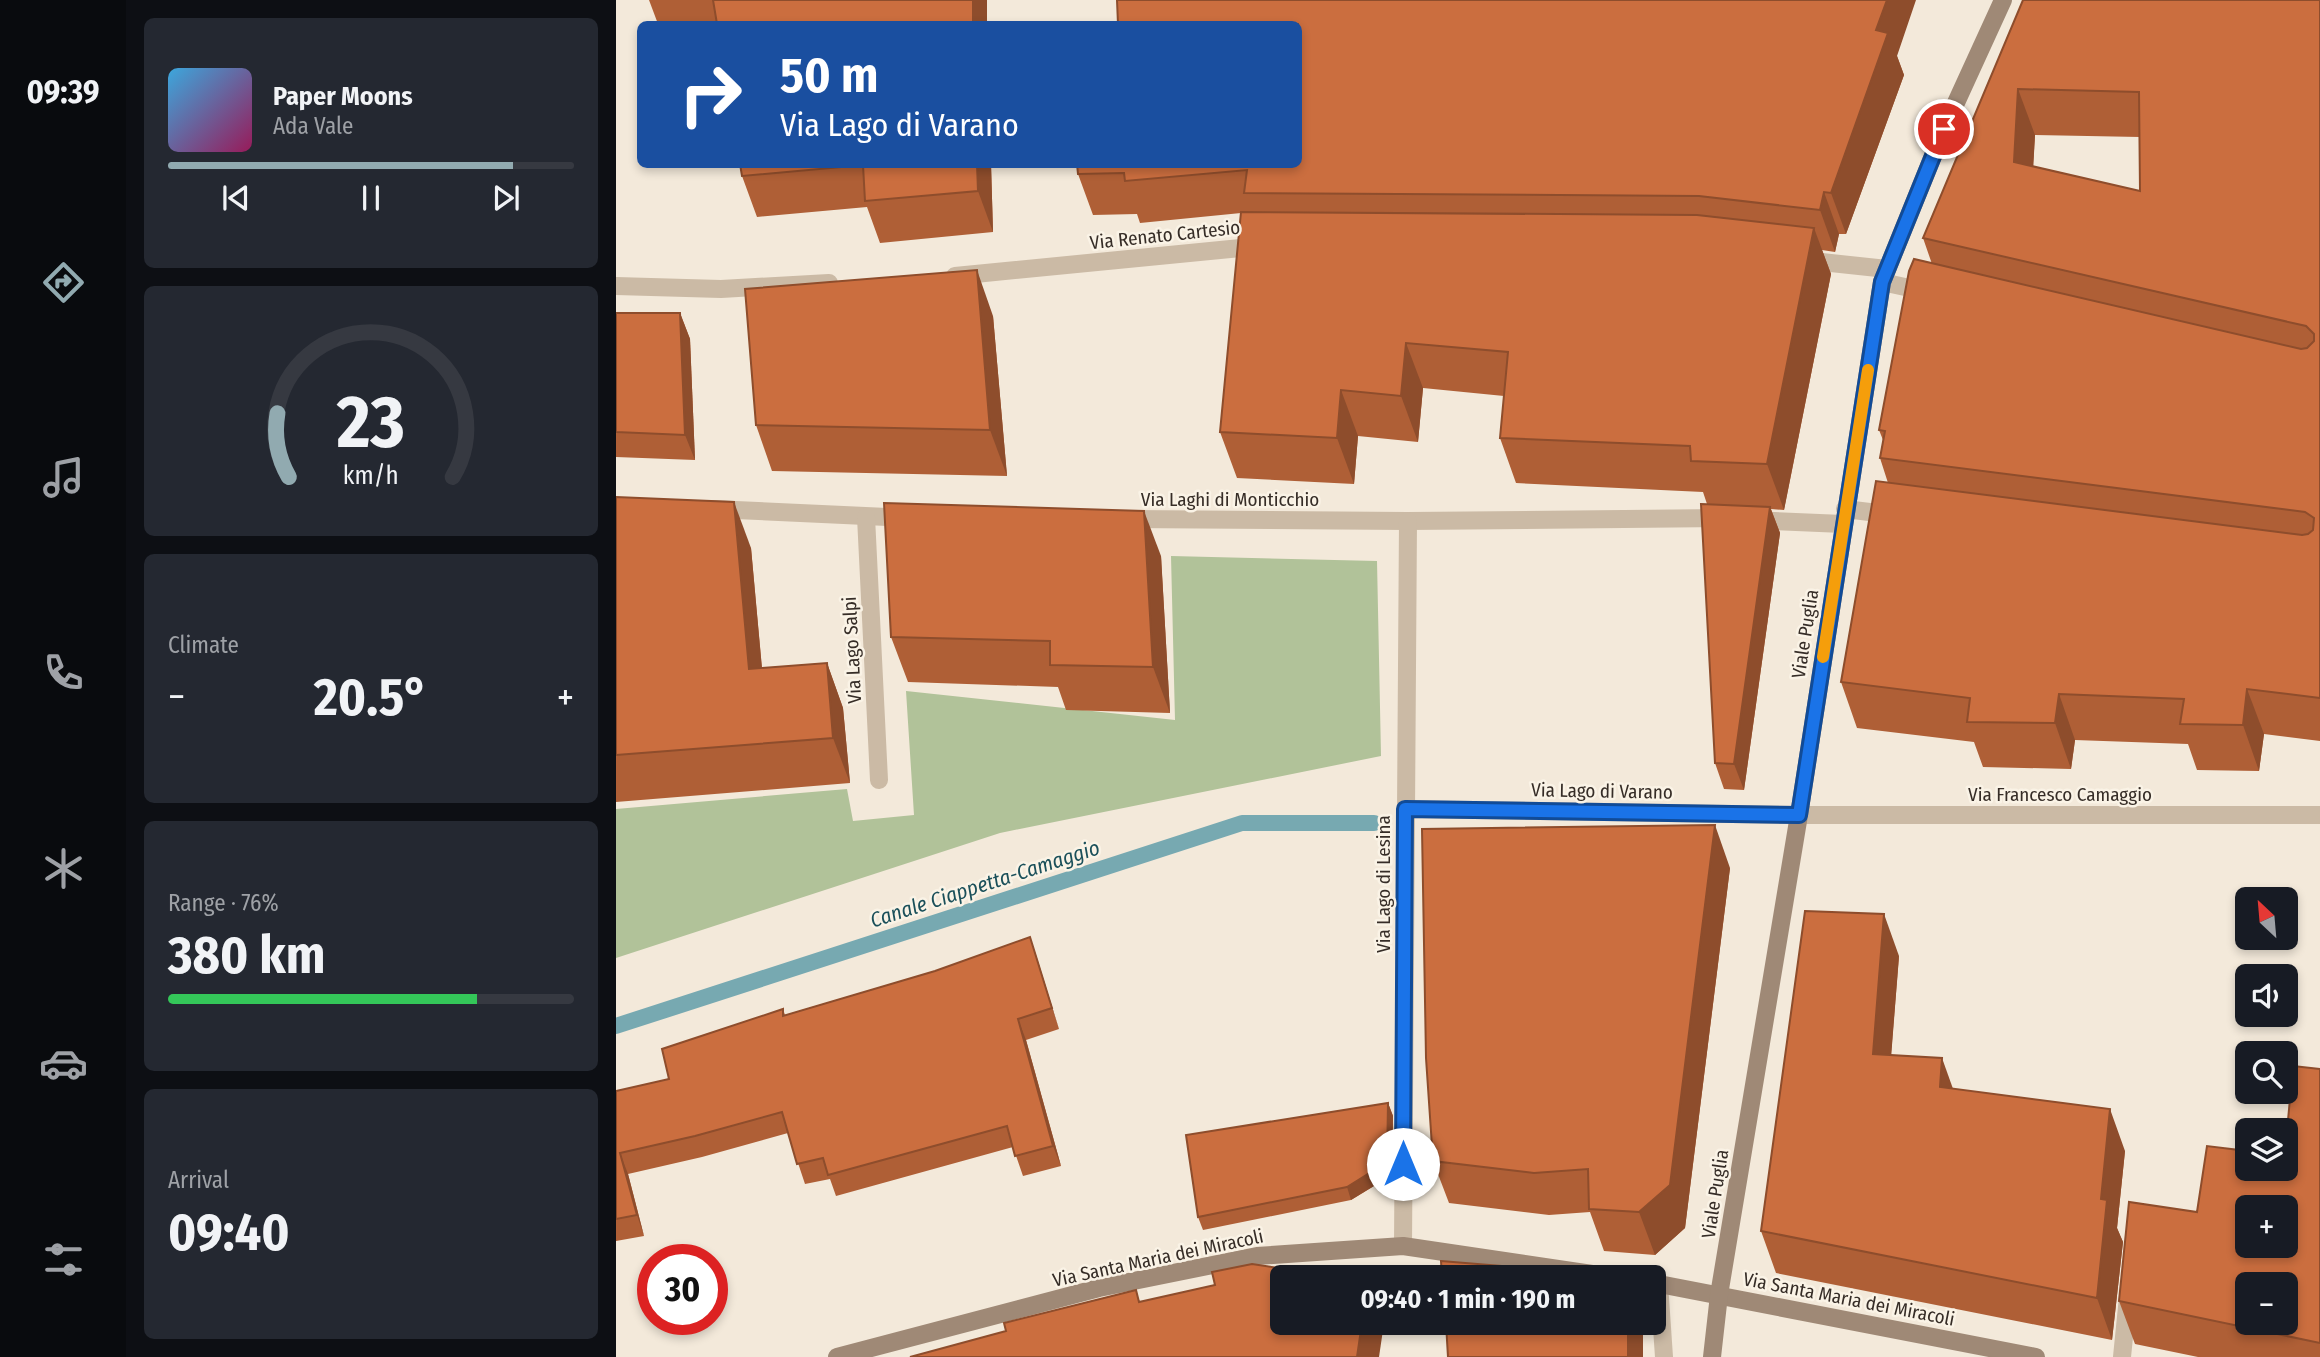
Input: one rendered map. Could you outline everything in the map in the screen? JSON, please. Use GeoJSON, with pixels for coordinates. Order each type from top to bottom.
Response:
{"type":"FeatureCollection","features":[{"type":"Feature","properties":{"kind":"main road","name":"Viale Puglia"},"geometry":{"type":"LineString","coordinates":[[1712,1357],[1719,1295],[1799,815],[1884,275],[1944,129],[2003,0]]}},
{"type":"Feature","properties":{"kind":"main road","name":"Via Santa Maria dei Miracoli"},"geometry":{"type":"LineString","coordinates":[[837,1357],[1099,1288],[1257,1256],[1403,1246],[1531,1265]]}},
{"type":"Feature","properties":{"kind":"main road","name":"Via Santa Maria dei Miracoli"},"geometry":{"type":"LineString","coordinates":[[1666,1285],[2036,1357]]}},
{"type":"Feature","properties":{"kind":"street","name":"Via Renato Cartesio"},"geometry":{"type":"LineString","coordinates":[[937,277],[1274,246]]}},
{"type":"Feature","properties":{"kind":"street"},"geometry":{"type":"LineString","coordinates":[[1780,257],[1884,275],[1948,297]]}},
{"type":"Feature","properties":{"kind":"street"},"geometry":{"type":"LineString","coordinates":[[616,286],[721,289],[842,282]]}},
{"type":"Feature","properties":{"kind":"street"},"geometry":{"type":"LineString","coordinates":[[699,509],[922,518]]}},
{"type":"Feature","properties":{"kind":"street","name":"Via Lago Salpi"},"geometry":{"type":"LineString","coordinates":[[866,517],[879,780]]}},
{"type":"Feature","properties":{"kind":"street","name":"Via Laghi di Monticchio"},"geometry":{"type":"LineString","coordinates":[[1102,519],[1408,521],[1710,517],[1913,518]]}},
{"type":"Feature","properties":{"kind":"street","name":"Via Lago di Lesina"},"geometry":{"type":"LineString","coordinates":[[1403,1246],[1408,521]]}},
{"type":"Feature","properties":{"kind":"street","name":"Via Lago di Varano"},"geometry":{"type":"LineString","coordinates":[[1405,809],[1799,815]]}},
{"type":"Feature","properties":{"kind":"street","name":"Via Francesco Camaggio"},"geometry":{"type":"LineString","coordinates":[[1799,815],[2320,815]]}},
{"type":"Feature","properties":{"kind":"street"},"geometry":{"type":"LineString","coordinates":[[2122,1357],[2130,1280]]}},
{"type":"Feature","properties":{"kind":"street"},"geometry":{"type":"LineString","coordinates":[[1662,1335],[1664,1357]]}},
{"type":"Feature","properties":{"kind":"green space"},"geometry":{"type":"Polygon","coordinates":[[[1171,556],[1377,561],[1381,756],[1000,833],[616,958],[616,809],[847,789],[853,821],[914,815],[906,691],[1175,720],[1171,556]]]}},
{"type":"Feature","properties":{"kind":"building"},"geometry":{"type":"Polygon","coordinates":[[[713,0],[973,0],[973,21],[716,21],[713,0]]]}},
{"type":"Feature","properties":{"kind":"building"},"geometry":{"type":"Polygon","coordinates":[[[1117,0],[1887,0],[1876,30],[1888,33],[1831,193],[1824,192],[1820,210],[1699,196],[1244,193],[1247,170],[1125,181],[1124,173],[1078,174],[1077,168],[1302,168],[1302,21],[1118,21],[1117,0]]]}},
{"type":"Feature","properties":{"kind":"building"},"geometry":{"type":"Polygon","coordinates":[[[2023,0],[2320,0],[2320,698],[2247,689],[2243,725],[2180,724],[2184,699],[2059,694],[2055,723],[1967,722],[1970,698],[1841,682],[1876,481],[2302,535],[2313,530],[2314,518],[2305,512],[1880,458],[1885,431],[1879,430],[1909,271],[1914,259],[2301,349],[2307,348],[2314,341],[2314,334],[2306,326],[1923,238],[2023,0]],[[2018,89],[2014,162],[2140,191],[2139,92],[2018,89]]]}},
{"type":"Feature","properties":{"kind":"building"},"geometry":{"type":"Polygon","coordinates":[[[741,168],[830,168],[742,176],[741,168]]]}},
{"type":"Feature","properties":{"kind":"building"},"geometry":{"type":"Polygon","coordinates":[[[863,168],[977,168],[978,191],[865,201],[863,168]]]}},
{"type":"Feature","properties":{"kind":"building"},"geometry":{"type":"Polygon","coordinates":[[[1241,212],[1697,215],[1814,228],[1767,464],[1691,461],[1690,446],[1500,438],[1508,352],[1406,343],[1401,396],[1341,390],[1337,438],[1220,432],[1241,212]]]}},
{"type":"Feature","properties":{"kind":"building"},"geometry":{"type":"Polygon","coordinates":[[[977,270],[990,430],[756,425],[745,289],[977,270]]]}},
{"type":"Feature","properties":{"kind":"building"},"geometry":{"type":"Polygon","coordinates":[[[616,313],[680,313],[685,435],[616,432],[616,313]]]}},
{"type":"Feature","properties":{"kind":"building"},"geometry":{"type":"Polygon","coordinates":[[[616,497],[734,502],[749,669],[827,663],[833,738],[616,755],[616,497]]]}},
{"type":"Feature","properties":{"kind":"building"},"geometry":{"type":"Polygon","coordinates":[[[884,503],[1144,511],[1153,667],[1050,665],[1050,641],[891,637],[884,503]]]}},
{"type":"Feature","properties":{"kind":"building"},"geometry":{"type":"Polygon","coordinates":[[[1701,504],[1770,507],[1734,764],[1715,763],[1701,504]]]}},
{"type":"Feature","properties":{"kind":"building"},"geometry":{"type":"Polygon","coordinates":[[[1715,825],[1670,1185],[1639,1212],[1589,1209],[1588,1169],[1534,1173],[1433,1161],[1426,1058],[1422,829],[1715,825]]]}},
{"type":"Feature","properties":{"kind":"building"},"geometry":{"type":"Polygon","coordinates":[[[1805,911],[1884,914],[1873,1054],[1942,1058],[1940,1087],[2110,1109],[2101,1199],[2107,1200],[2097,1298],[1761,1231],[1805,911]]]}},
{"type":"Feature","properties":{"kind":"building"},"geometry":{"type":"Polygon","coordinates":[[[1030,937],[1052,1008],[1018,1019],[1053,1146],[1015,1156],[1007,1126],[828,1175],[823,1158],[797,1164],[782,1112],[620,1153],[637,1215],[616,1219],[616,1091],[669,1079],[662,1049],[783,1009],[783,1016],[935,971],[1030,937]]]}},
{"type":"Feature","properties":{"kind":"building"},"geometry":{"type":"Polygon","coordinates":[[[2298,1067],[2320,1069],[2320,1343],[2282,1335],[2298,1335],[2298,1272],[2235,1272],[2235,1325],[2119,1301],[2129,1202],[2197,1212],[2207,1146],[2235,1150],[2235,1181],[2298,1181],[2298,1118],[2288,1118],[2290,1104],[2298,1104],[2298,1067]]]}},
{"type":"Feature","properties":{"kind":"building"},"geometry":{"type":"Polygon","coordinates":[[[1388,1103],[1387,1162],[1347,1187],[1198,1217],[1186,1135],[1388,1103]]]}},
{"type":"Feature","properties":{"kind":"building"},"geometry":{"type":"Polygon","coordinates":[[[1441,1261],[1490,1265],[1441,1265],[1441,1261]]]}},
{"type":"Feature","properties":{"kind":"building"},"geometry":{"type":"Polygon","coordinates":[[[1252,1264],[1270,1267],[1270,1335],[1360,1335],[1357,1357],[910,1357],[1006,1331],[1004,1323],[1136,1290],[1139,1302],[1215,1285],[1212,1272],[1252,1264]]]}},
{"type":"Feature","properties":{"kind":"building"},"geometry":{"type":"Polygon","coordinates":[[[1447,1335],[1628,1335],[1628,1357],[1448,1357],[1447,1335]]]}},
{"type":"Feature","properties":{"kind":"waterway","name":"Canale Ciappetta-Camaggio"},"geometry":{"type":"LineString","coordinates":[[616,1026],[1242,823],[1374,823]]}},
{"type":"Feature","properties":{"kind":"slow traffic"},"geometry":{"type":"LineString","coordinates":[[1823,657],[1868,370]]}},
{"type":"Feature","properties":{"kind":"route"},"geometry":{"type":"LineString","coordinates":[[1403,1164],[1405,809],[1799,815],[1882,282],[1944,129]]}}]}
